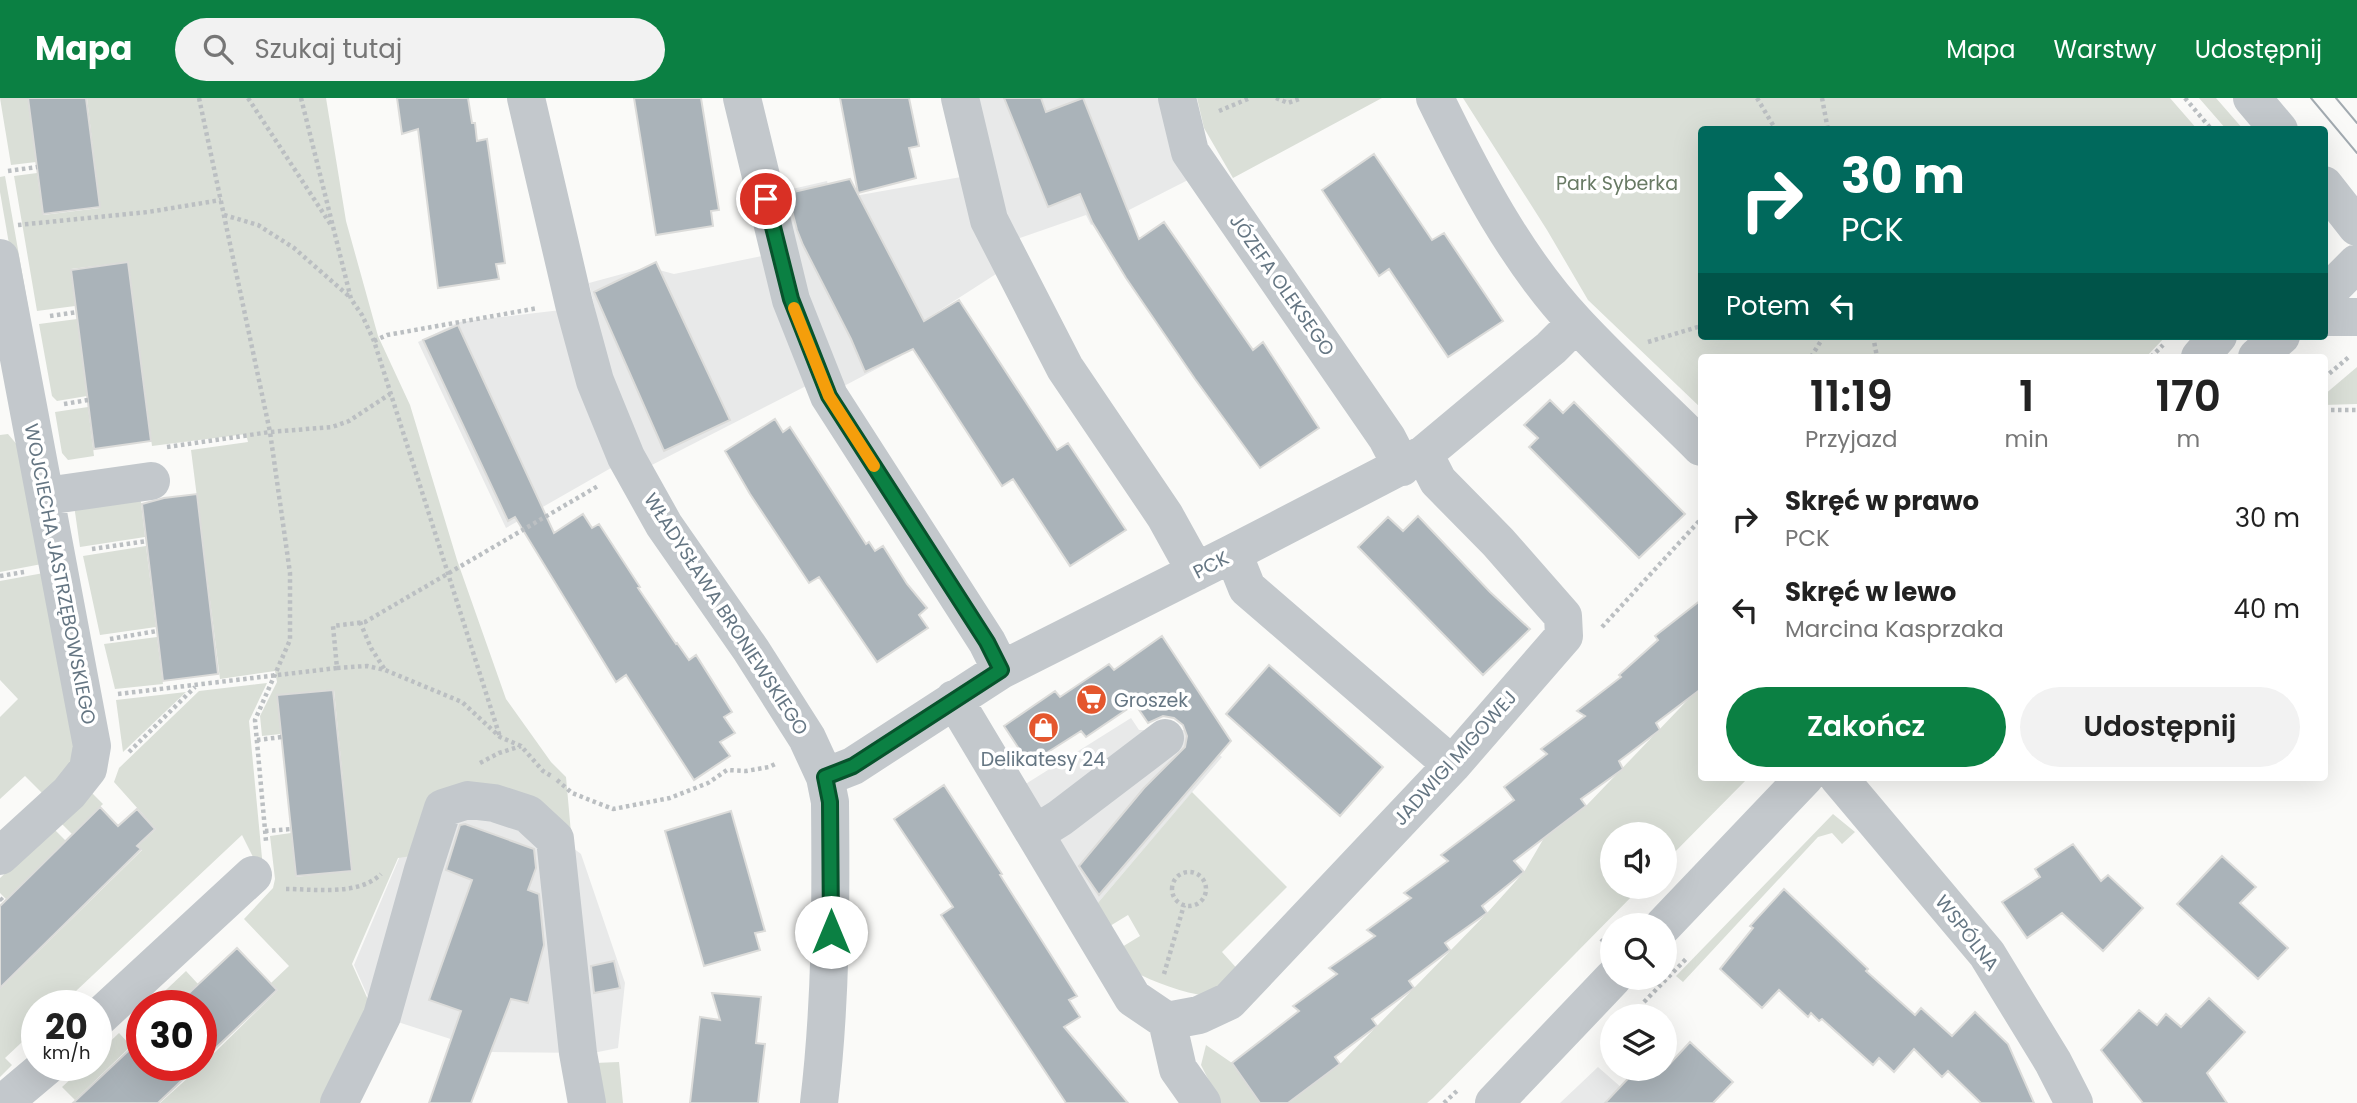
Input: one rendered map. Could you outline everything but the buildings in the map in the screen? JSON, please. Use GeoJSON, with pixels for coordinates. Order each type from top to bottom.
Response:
{"type":"FeatureCollection","features":[{"type":"Feature","properties":{"kind":"street","name":"WŁADYSŁAWA BRONIEWSKIEGO"},"geometry":{"type":"LineString","coordinates":[[526,98],[574,304],[595,381],[626,457],[663,526],[751,650],[807,738],[825,777],[830,802],[831,954],[819,1103]]}},
{"type":"Feature","properties":{"kind":"street"},"geometry":{"type":"LineString","coordinates":[[742,98],[791,299],[829,396],[987,642],[1001,670]]}},
{"type":"Feature","properties":{"kind":"street"},"geometry":{"type":"LineString","coordinates":[[960,98],[989,220],[1065,368],[1172,527],[1196,572]]}},
{"type":"Feature","properties":{"kind":"street","name":"JÓZEFA OLEKSEGO"},"geometry":{"type":"LineString","coordinates":[[1177,98],[1190,152],[1387,438],[1413,460]]}},
{"type":"Feature","properties":{"kind":"street"},"geometry":{"type":"LineString","coordinates":[[1435,98],[1476,180],[1519,248],[1576,323],[1698,444]]}},
{"type":"Feature","properties":{"kind":"street"},"geometry":{"type":"LineString","coordinates":[[2252,98],[2276,126]]}},
{"type":"Feature","properties":{"kind":"street","name":"WOJCIECHA JASTRZĘBOWSKIEGO"},"geometry":{"type":"LineString","coordinates":[[0,258],[92,746],[88,769],[69,793],[0,856]]}},
{"type":"Feature","properties":{"kind":"street"},"geometry":{"type":"LineString","coordinates":[[2328,292],[2357,263]]}},
{"type":"Feature","properties":{"kind":"street"},"geometry":{"type":"LineString","coordinates":[[2328,317],[2357,317]]}},
{"type":"Feature","properties":{"kind":"street","name":"PCK"},"geometry":{"type":"LineString","coordinates":[[825,777],[853,766],[1001,670],[1413,460],[1551,348],[1576,323]]}},
{"type":"Feature","properties":{"kind":"street"},"geometry":{"type":"LineString","coordinates":[[2202,354],[2214,340]]}},
{"type":"Feature","properties":{"kind":"street"},"geometry":{"type":"LineString","coordinates":[[2260,354],[2276,340]]}},
{"type":"Feature","properties":{"kind":"street","name":"JADWIGI MIGOWEJ"},"geometry":{"type":"LineString","coordinates":[[1167,1021],[1199,1015],[1229,1001],[1452,765],[1564,636],[1563,616],[1498,542],[1438,481],[1413,460]]}},
{"type":"Feature","properties":{"kind":"street"},"geometry":{"type":"LineString","coordinates":[[46,496],[151,481]]}},
{"type":"Feature","properties":{"kind":"street"},"geometry":{"type":"LineString","coordinates":[[1233,553],[1247,589],[1452,765]]}},
{"type":"Feature","properties":{"kind":"street"},"geometry":{"type":"LineString","coordinates":[[954,699],[1133,998],[1167,1021],[1178,1069],[1202,1103]]}},
{"type":"Feature","properties":{"kind":"street"},"geometry":{"type":"LineString","coordinates":[[1036,833],[1165,738]]}},
{"type":"Feature","properties":{"kind":"street"},"geometry":{"type":"LineString","coordinates":[[1675,913],[1801,781]]}},
{"type":"Feature","properties":{"kind":"street","name":"WSPÓLNA"},"geometry":{"type":"LineString","coordinates":[[1842,781],[1987,954],[2053,1062],[2074,1103]]}},
{"type":"Feature","properties":{"kind":"street"},"geometry":{"type":"LineString","coordinates":[[339,1103],[382,1016],[443,808],[468,800],[494,803],[528,814],[555,839],[578,1053],[587,1103]]}},
{"type":"Feature","properties":{"kind":"street"},"geometry":{"type":"LineString","coordinates":[[112,1006],[264,869]]}},
{"type":"Feature","properties":{"kind":"street"},"geometry":{"type":"LineString","coordinates":[[1494,1103],[1602,990]]}},
{"type":"Feature","properties":{"kind":"street"},"geometry":{"type":"LineString","coordinates":[[3,1103],[29,1081]]}},
{"type":"Feature","properties":{"kind":"path"},"geometry":{"type":"LineString","coordinates":[[199,98],[270,432],[290,586],[290,640],[255,720],[265,831],[264,869],[358,887],[373,882],[388,867]]}},
{"type":"Feature","properties":{"kind":"path"},"geometry":{"type":"LineString","coordinates":[[248,98],[334,229]]}},
{"type":"Feature","properties":{"kind":"path"},"geometry":{"type":"LineString","coordinates":[[301,98],[351,299]]}},
{"type":"Feature","properties":{"kind":"path"},"geometry":{"type":"LineString","coordinates":[[1212,113],[1250,98]]}},
{"type":"Feature","properties":{"kind":"path"},"geometry":{"type":"LineString","coordinates":[[1276,98],[1288,103],[1303,98]]}},
{"type":"Feature","properties":{"kind":"path"},"geometry":{"type":"LineString","coordinates":[[1757,98],[1774,126]]}},
{"type":"Feature","properties":{"kind":"path"},"geometry":{"type":"LineString","coordinates":[[1822,98],[1828,126]]}},
{"type":"Feature","properties":{"kind":"path"},"geometry":{"type":"LineString","coordinates":[[2185,98],[2209,126]]}},
{"type":"Feature","properties":{"kind":"path"},"geometry":{"type":"LineString","coordinates":[[8,171],[37,167]]}},
{"type":"Feature","properties":{"kind":"path"},"geometry":{"type":"LineString","coordinates":[[17,225],[140,213],[221,200]]}},
{"type":"Feature","properties":{"kind":"path"},"geometry":{"type":"LineString","coordinates":[[224,215],[258,225],[294,248],[351,299],[362,315],[374,341],[500,737]]}},
{"type":"Feature","properties":{"kind":"path"},"geometry":{"type":"LineString","coordinates":[[374,341],[387,335],[574,304]]}},
{"type":"Feature","properties":{"kind":"path"},"geometry":{"type":"LineString","coordinates":[[44,316],[77,312]]}},
{"type":"Feature","properties":{"kind":"path"},"geometry":{"type":"LineString","coordinates":[[2328,374],[2357,349]]}},
{"type":"Feature","properties":{"kind":"path"},"geometry":{"type":"LineString","coordinates":[[168,447],[270,432],[332,427],[349,421],[390,394]]}},
{"type":"Feature","properties":{"kind":"path"},"geometry":{"type":"LineString","coordinates":[[2328,410],[2357,410]]}},
{"type":"Feature","properties":{"kind":"path"},"geometry":{"type":"LineString","coordinates":[[337,668],[333,626],[372,618],[598,486]]}},
{"type":"Feature","properties":{"kind":"path"},"geometry":{"type":"LineString","coordinates":[[1599,629],[1698,522]]}},
{"type":"Feature","properties":{"kind":"path"},"geometry":{"type":"LineString","coordinates":[[88,550],[146,541]]}},
{"type":"Feature","properties":{"kind":"path"},"geometry":{"type":"LineString","coordinates":[[0,576],[21,572]]}},
{"type":"Feature","properties":{"kind":"path"},"geometry":{"type":"LineString","coordinates":[[359,622],[385,670]]}},
{"type":"Feature","properties":{"kind":"path"},"geometry":{"type":"LineString","coordinates":[[97,641],[157,631]]}},
{"type":"Feature","properties":{"kind":"path"},"geometry":{"type":"LineString","coordinates":[[110,695],[337,668],[367,666],[385,670],[462,702],[500,737],[521,746],[544,771],[572,793],[613,809],[670,797],[708,782],[727,770],[757,769],[779,763]]}},
{"type":"Feature","properties":{"kind":"path"},"geometry":{"type":"LineString","coordinates":[[128,752],[197,686]]}},
{"type":"Feature","properties":{"kind":"path"},"geometry":{"type":"LineString","coordinates":[[257,740],[282,737]]}},
{"type":"Feature","properties":{"kind":"path"},"geometry":{"type":"LineString","coordinates":[[265,831],[291,829]]}},
{"type":"Feature","properties":{"kind":"path"},"geometry":{"type":"LineString","coordinates":[[1185,871],[1191,871],[1201,876],[1206,893],[1195,905],[1184,905],[1174,899],[1171,888],[1175,877],[1185,871]]}},
{"type":"Feature","properties":{"kind":"path"},"geometry":{"type":"LineString","coordinates":[[1133,998],[1162,980],[1184,905]]}},
{"type":"Feature","properties":{"kind":"shaded area"},"geometry":{"type":"Polygon","coordinates":[[[974,98],[1166,98],[1188,180],[1129,210],[1091,225],[1086,215],[1017,239],[992,179],[974,98]]]}},
{"type":"Feature","properties":{"kind":"shaded area"},"geometry":{"type":"Polygon","coordinates":[[[961,177],[996,274],[923,321],[892,337],[901,356],[844,386],[804,293],[779,192],[827,181],[832,200],[961,177]]]}},
{"type":"Feature","properties":{"kind":"shaded area"},"geometry":{"type":"Polygon","coordinates":[[[762,256],[810,384],[644,469],[608,367],[589,283],[648,267],[674,274],[762,256]]]}},
{"type":"Feature","properties":{"kind":"shaded area"},"geometry":{"type":"Polygon","coordinates":[[[561,310],[611,468],[506,528],[418,342],[459,322],[561,310]]]}},
{"type":"Feature","properties":{"kind":"shaded area"},"geometry":{"type":"Polygon","coordinates":[[[1131,718],[1139,730],[1189,730],[1222,757],[1091,911],[1024,785],[1131,718]]]}},
{"type":"Feature","properties":{"kind":"shaded area"},"geometry":{"type":"Polygon","coordinates":[[[440,800],[565,842],[581,854],[625,983],[618,1048],[593,1053],[491,1052],[376,1015],[354,965],[400,856],[440,800]]]}},
{"type":"Feature","properties":{"kind":"shaded area"},"geometry":{"type":"Polygon","coordinates":[[[1598,1067],[1600,1081],[1614,1081],[1639,1103],[1560,1103],[1598,1067]]]}},
{"type":"Feature","properties":{"kind":"green space"},"geometry":{"type":"Polygon","coordinates":[[[0,98],[28,98],[36,162],[11,165],[0,98]]]}},
{"type":"Feature","properties":{"kind":"green space"},"geometry":{"type":"Polygon","coordinates":[[[87,98],[326,98],[346,221],[378,336],[410,405],[457,560],[506,699],[551,762],[566,777],[572,844],[472,790],[419,855],[398,858],[352,964],[374,1013],[330,1103],[160,1103],[184,1081],[217,1081],[217,1050],[278,990],[271,983],[289,966],[244,919],[273,888],[275,879],[270,836],[291,833],[296,877],[352,870],[334,690],[277,695],[281,734],[262,736],[260,716],[277,682],[275,671],[220,679],[191,450],[248,442],[246,434],[152,446],[128,262],[71,269],[75,306],[37,311],[14,176],[37,173],[43,215],[100,208],[87,98]]]}},
{"type":"Feature","properties":{"kind":"green space"},"geometry":{"type":"Polygon","coordinates":[[[1197,98],[1382,98],[1233,178],[1204,128],[1197,98]]]}},
{"type":"Feature","properties":{"kind":"green space","name":"Park Syberka"},"geometry":{"type":"Polygon","coordinates":[[[1463,98],[2170,98],[2194,126],[1698,126],[1698,340],[2162,340],[2149,354],[1698,354],[1698,405],[1588,300],[1463,98]]]}},
{"type":"Feature","properties":{"kind":"green space"},"geometry":{"type":"Polygon","coordinates":[[[2199,98],[2216,98],[2240,126],[2223,126],[2199,98]]]}},
{"type":"Feature","properties":{"kind":"green space"},"geometry":{"type":"Polygon","coordinates":[[[5,176],[29,312],[21,313],[0,192],[0,177],[5,176]]]}},
{"type":"Feature","properties":{"kind":"green space"},"geometry":{"type":"Polygon","coordinates":[[[77,319],[87,396],[57,401],[52,396],[39,324],[77,319]]]}},
{"type":"Feature","properties":{"kind":"green space"},"geometry":{"type":"Polygon","coordinates":[[[2357,367],[2357,404],[2328,405],[2328,392],[2357,367]]]}},
{"type":"Feature","properties":{"kind":"green space"},"geometry":{"type":"Polygon","coordinates":[[[88,407],[94,456],[68,460],[62,453],[55,412],[88,407]]]}},
{"type":"Feature","properties":{"kind":"green space"},"geometry":{"type":"Polygon","coordinates":[[[8,434],[30,460],[47,563],[0,572],[0,435],[8,434]]]}},
{"type":"Feature","properties":{"kind":"green space"},"geometry":{"type":"Polygon","coordinates":[[[140,494],[145,537],[80,547],[74,505],[140,494]]]}},
{"type":"Feature","properties":{"kind":"green space"},"geometry":{"type":"Polygon","coordinates":[[[146,546],[156,627],[100,635],[83,556],[146,546]]]}},
{"type":"Feature","properties":{"kind":"green space"},"geometry":{"type":"Polygon","coordinates":[[[49,572],[79,757],[47,798],[25,776],[0,799],[0,717],[18,699],[0,680],[0,581],[49,572]]]}},
{"type":"Feature","properties":{"kind":"green space"},"geometry":{"type":"Polygon","coordinates":[[[157,637],[163,684],[115,689],[104,644],[157,637]]]}},
{"type":"Feature","properties":{"kind":"green space"},"geometry":{"type":"Polygon","coordinates":[[[267,683],[249,721],[264,879],[242,835],[77,990],[21,990],[21,1043],[5,1058],[12,1065],[0,1077],[0,989],[142,850],[138,846],[156,829],[114,782],[119,768],[199,691],[267,683]]]}},
{"type":"Feature","properties":{"kind":"green space"},"geometry":{"type":"Polygon","coordinates":[[[1698,689],[1698,781],[1745,781],[1677,850],[1677,822],[1600,822],[1600,899],[1629,899],[1615,913],[1600,913],[1600,929],[1433,1098],[1427,1103],[1289,1103],[1340,1064],[1487,913],[1524,872],[1544,838],[1586,806],[1698,689]]]}},
{"type":"Feature","properties":{"kind":"green space"},"geometry":{"type":"Polygon","coordinates":[[[186,692],[123,752],[116,700],[186,692]]]}},
{"type":"Feature","properties":{"kind":"green space"},"geometry":{"type":"Polygon","coordinates":[[[1192,792],[1287,887],[1222,952],[1241,973],[1208,996],[1169,986],[1132,971],[1122,947],[1140,936],[1128,915],[1110,926],[1091,911],[1192,792]]]}},
{"type":"Feature","properties":{"kind":"green space"},"geometry":{"type":"Polygon","coordinates":[[[92,793],[103,804],[72,834],[61,823],[92,793]]]}},
{"type":"Feature","properties":{"kind":"green space"},"geometry":{"type":"Polygon","coordinates":[[[1833,814],[1855,832],[1842,844],[1832,833],[1818,837],[1683,982],[1677,975],[1833,814]]]}},
{"type":"Feature","properties":{"kind":"green space"},"geometry":{"type":"Polygon","coordinates":[[[54,829],[66,841],[6,899],[0,893],[0,878],[54,829]]]}},
{"type":"Feature","properties":{"kind":"green space"},"geometry":{"type":"Polygon","coordinates":[[[186,971],[198,984],[191,990],[166,990],[186,971]]]}},
{"type":"Feature","properties":{"kind":"green space"},"geometry":{"type":"Polygon","coordinates":[[[119,1033],[126,1041],[126,1051],[112,1064],[112,1040],[119,1033]]]}},
{"type":"Feature","properties":{"kind":"green space"},"geometry":{"type":"Polygon","coordinates":[[[1206,1045],[1232,1063],[1260,1103],[1220,1103],[1201,1065],[1206,1045]]]}},
{"type":"Feature","properties":{"kind":"green space"},"geometry":{"type":"Polygon","coordinates":[[[619,1062],[623,1103],[599,1103],[594,1063],[619,1062]]]}},
{"type":"Feature","properties":{"kind":"green space"},"geometry":{"type":"Polygon","coordinates":[[[69,1081],[95,1081],[75,1100],[62,1087],[69,1081]]]}},
{"type":"Feature","properties":{"kind":"tram line"},"geometry":{"type":"LineString","coordinates":[[2311,98],[2357,153]]}},
{"type":"Feature","properties":{"kind":"tram line"},"geometry":{"type":"LineString","coordinates":[[2336,98],[2357,123]]}},
{"type":"Feature","properties":{"kind":"slow traffic"},"geometry":{"type":"LineString","coordinates":[[794,308],[829,396],[874,466]]}},
{"type":"Feature","properties":{"kind":"place","name":"Groszek"},"geometry":{"type":"Point","coordinates":[1091,700]}},
{"type":"Feature","properties":{"kind":"place","name":"Delikatesy 24"},"geometry":{"type":"Point","coordinates":[1043,728]}},
{"type":"Feature","properties":{"kind":"route"},"geometry":{"type":"LineString","coordinates":[[766,199],[791,299],[829,396],[987,642],[1001,670],[853,766],[825,777],[830,802],[831,932]]}}]}
